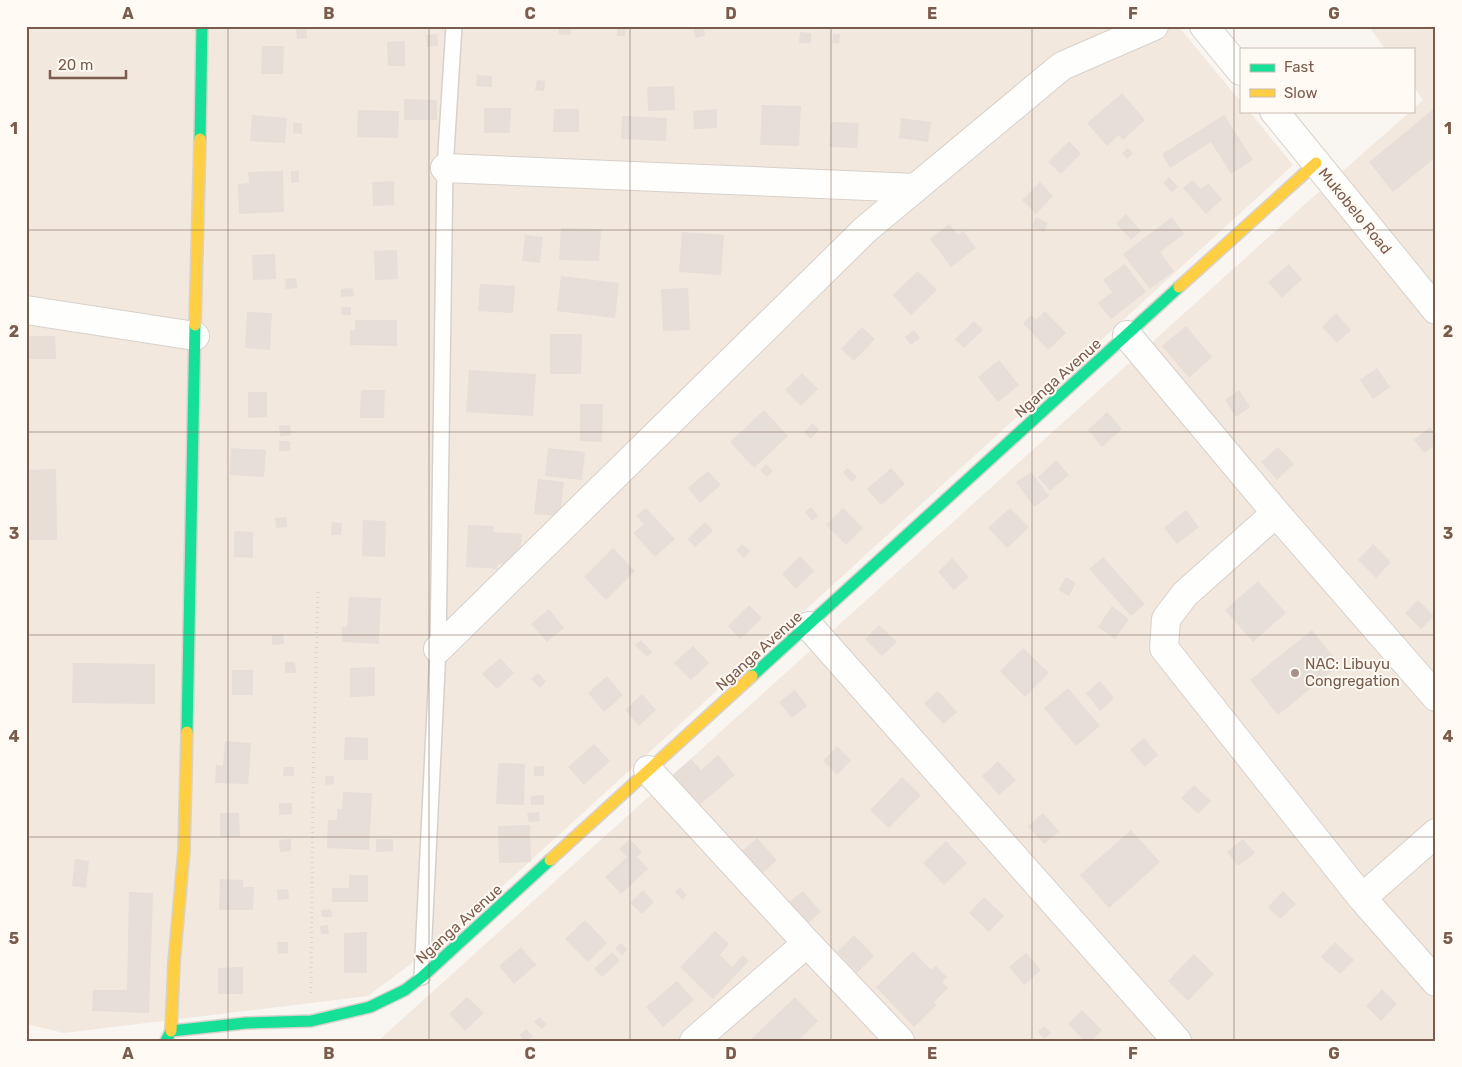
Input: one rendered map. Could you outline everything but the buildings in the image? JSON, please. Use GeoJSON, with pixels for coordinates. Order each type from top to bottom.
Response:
{"type":"FeatureCollection","features":[{"type":"Feature","properties":{"kind":"street"},"geometry":{"type":"LineString","coordinates":[[169,1036],[184,850],[202,26]]}},
{"type":"Feature","properties":{"kind":"street"},"geometry":{"type":"LineString","coordinates":[[438,649],[866,229],[1062,66],[1154,26]]}},
{"type":"Feature","properties":{"kind":"street"},"geometry":{"type":"LineString","coordinates":[[1204,26],[1240,70]]}},
{"type":"Feature","properties":{"kind":"street","name":"Mukobelo Road"},"geometry":{"type":"LineString","coordinates":[[1275,112],[1436,310]]}},
{"type":"Feature","properties":{"kind":"street","name":"Nganga Avenue"},"geometry":{"type":"LineString","coordinates":[[169,1036],[246,1023],[310,1021],[370,1007],[405,990],[422,978],[1316,163]]}},
{"type":"Feature","properties":{"kind":"street"},"geometry":{"type":"LineString","coordinates":[[445,168],[915,188]]}},
{"type":"Feature","properties":{"kind":"street"},"geometry":{"type":"LineString","coordinates":[[26,310],[195,336]]}},
{"type":"Feature","properties":{"kind":"street"},"geometry":{"type":"LineString","coordinates":[[1127,336],[1276,513],[1436,697]]}},
{"type":"Feature","properties":{"kind":"street"},"geometry":{"type":"LineString","coordinates":[[1276,513],[1185,594],[1166,619],[1164,648],[1362,898],[1436,982]]}},
{"type":"Feature","properties":{"kind":"street"},"geometry":{"type":"LineString","coordinates":[[809,626],[1177,1041]]}},
{"type":"Feature","properties":{"kind":"street"},"geometry":{"type":"LineString","coordinates":[[648,770],[900,1041]]}},
{"type":"Feature","properties":{"kind":"street"},"geometry":{"type":"LineString","coordinates":[[1362,898],[1436,833]]}},
{"type":"Feature","properties":{"kind":"street"},"geometry":{"type":"LineString","coordinates":[[694,1041],[807,943]]}},
{"type":"Feature","properties":{"kind":"lane"},"geometry":{"type":"LineString","coordinates":[[422,978],[438,649],[445,168],[454,26]]}},
{"type":"Feature","properties":{"kind":"path"},"geometry":{"type":"LineString","coordinates":[[310,1021],[318,591]]}},
{"type":"Feature","properties":{"kind":"shaded area"},"geometry":{"type":"Polygon","coordinates":[[[26,26],[1178,26],[1240,101],[1240,112],[1250,112],[1293,165],[449,935],[368,996],[64,1033],[26,1024],[26,26]]]}},
{"type":"Feature","properties":{"kind":"shaded area"},"geometry":{"type":"Polygon","coordinates":[[[1369,26],[1436,26],[1436,1041],[378,1041],[1303,206],[1410,112],[1414,112],[1414,108],[1423,100],[1414,87],[1414,48],[1384,48],[1369,26]]]}},
{"type":"Feature","properties":{"kind":"traffic: fast"},"geometry":{"type":"LineString","coordinates":[[200,139],[202,26]]}},
{"type":"Feature","properties":{"kind":"traffic: fast"},"geometry":{"type":"LineString","coordinates":[[752,676],[1179,287]]}},
{"type":"Feature","properties":{"kind":"traffic: fast"},"geometry":{"type":"LineString","coordinates":[[187,732],[195,325]]}},
{"type":"Feature","properties":{"kind":"traffic: fast"},"geometry":{"type":"LineString","coordinates":[[166,1041],[171,1031],[246,1023],[311,1021],[370,1007],[405,990],[422,977],[550,860]]}},
{"type":"Feature","properties":{"kind":"traffic: slow"},"geometry":{"type":"LineString","coordinates":[[195,325],[200,139]]}},
{"type":"Feature","properties":{"kind":"traffic: slow"},"geometry":{"type":"LineString","coordinates":[[1179,287],[1316,163]]}},
{"type":"Feature","properties":{"kind":"traffic: slow"},"geometry":{"type":"LineString","coordinates":[[550,860],[752,676]]}},
{"type":"Feature","properties":{"kind":"traffic: slow"},"geometry":{"type":"LineString","coordinates":[[171,1031],[174,963],[184,850],[187,732]]}},
{"type":"Feature","properties":{"kind":"place","name":"NAC: Libuyu Congregation"},"geometry":{"type":"Point","coordinates":[1295,673]}}]}
